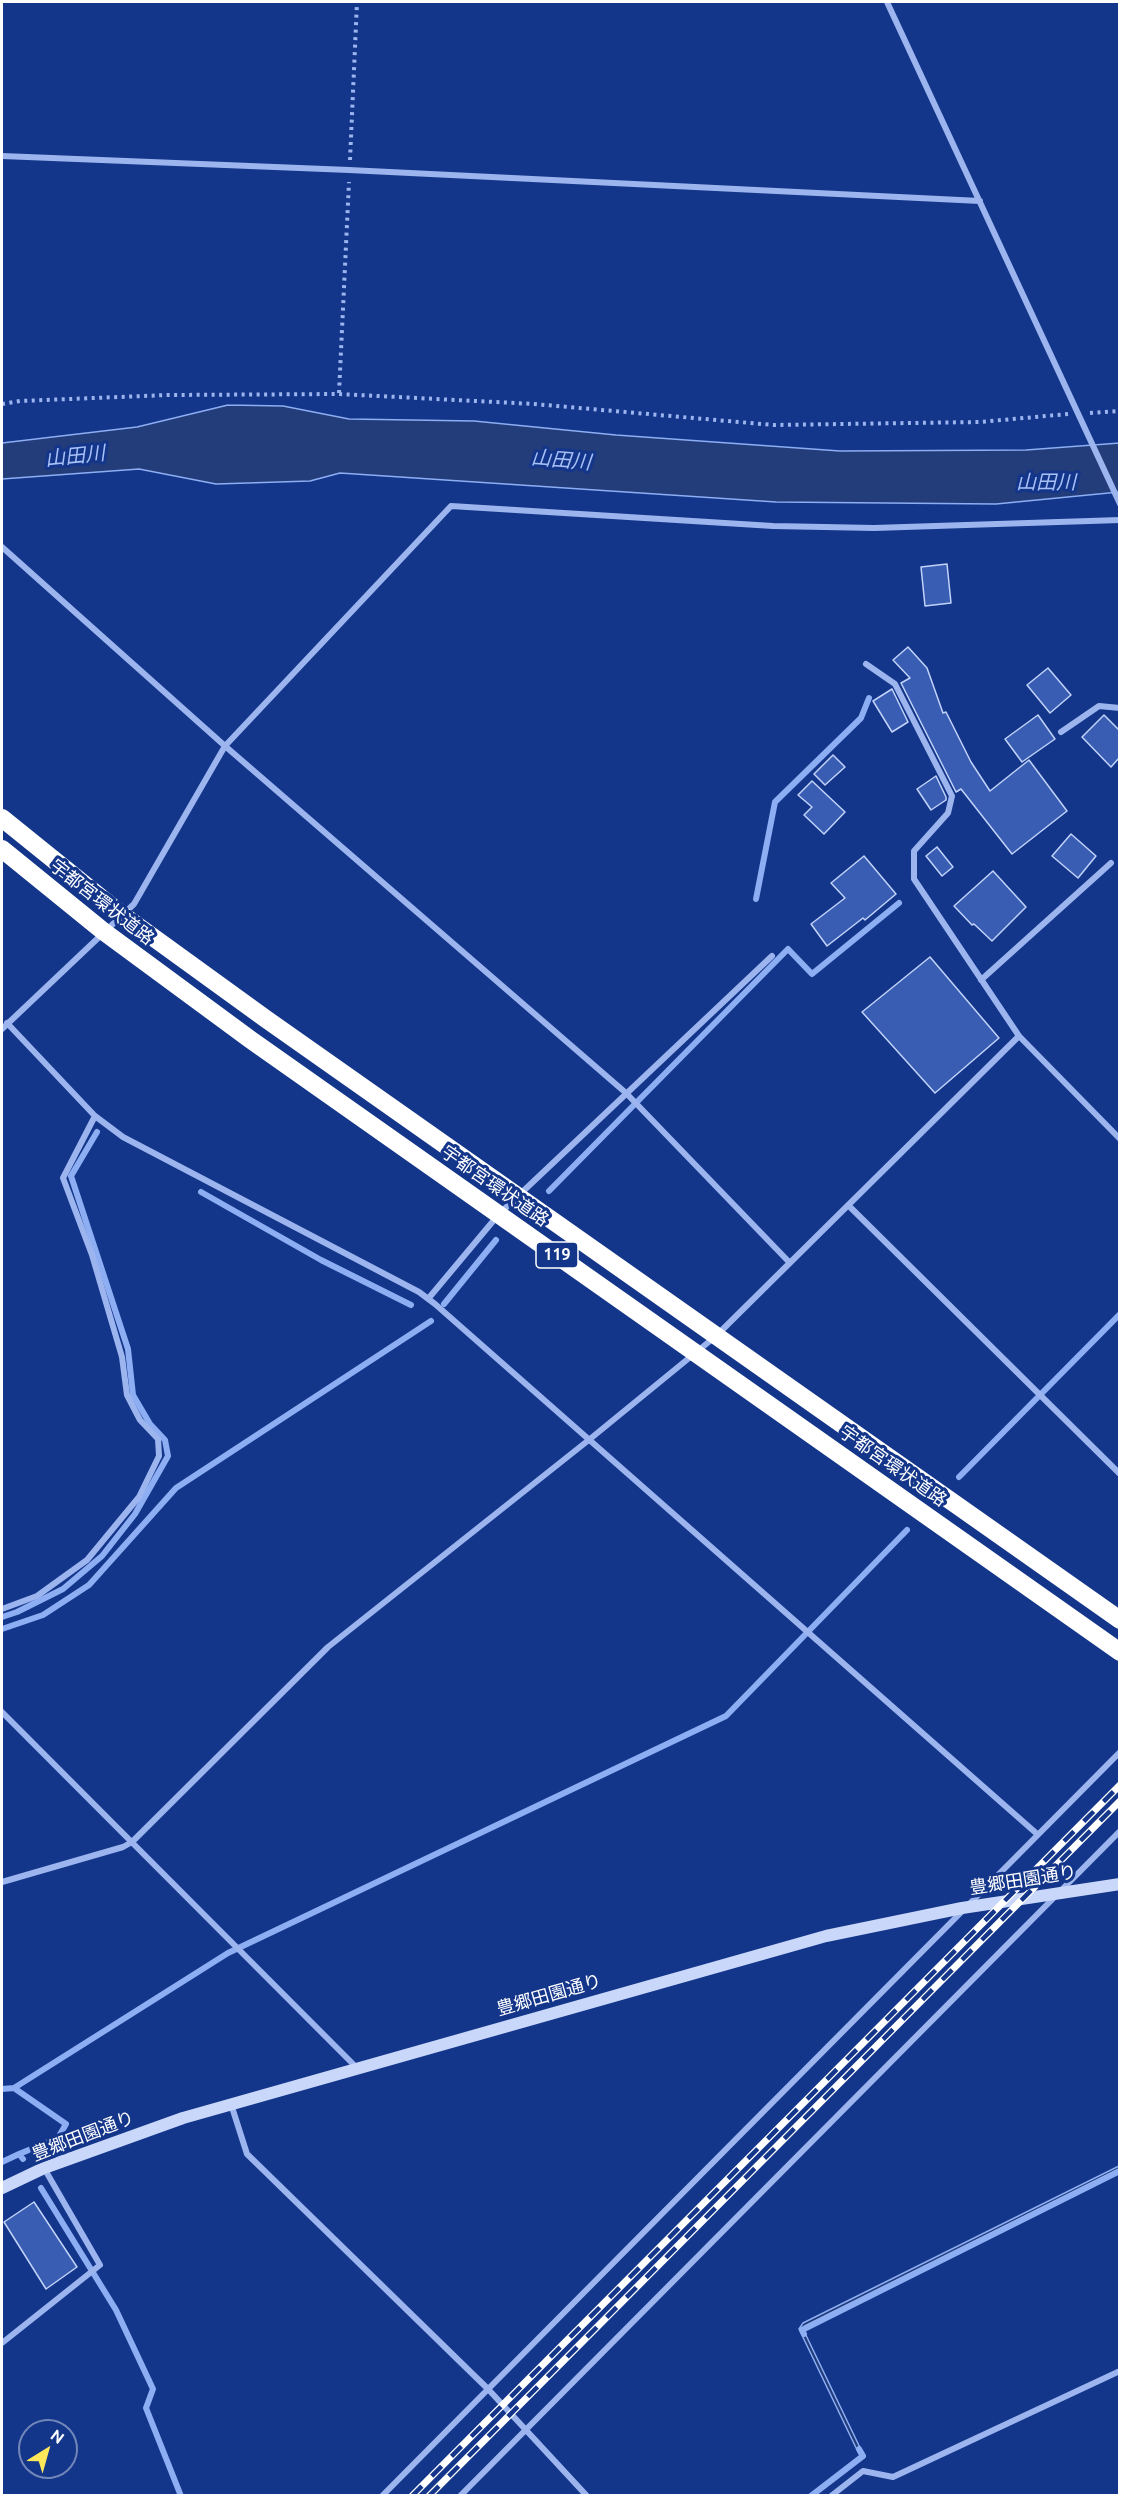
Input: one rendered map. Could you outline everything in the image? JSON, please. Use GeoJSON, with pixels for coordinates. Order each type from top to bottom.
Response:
{"type":"FeatureCollection","features":[{"type":"Feature","properties":{"kind":"highway","name":"宇都宮環状道路"},"geometry":{"type":"LineString","coordinates":[[2,819],[121,914],[266,1019],[1119,1620]]}},
{"type":"Feature","properties":{"kind":"highway","name":"宇都宮環状道路"},"geometry":{"type":"LineString","coordinates":[[2,849],[103,931],[252,1040],[1119,1652]]}},
{"type":"Feature","properties":{"kind":"street"},"geometry":{"type":"LineString","coordinates":[[887,2],[1119,504]]}},
{"type":"Feature","properties":{"kind":"street"},"geometry":{"type":"LineString","coordinates":[[2,156],[349,170],[980,201]]}},
{"type":"Feature","properties":{"kind":"street"},"geometry":{"type":"LineString","coordinates":[[2,1029],[134,904],[225,746],[451,506],[773,526],[874,528],[1119,520]]}},
{"type":"Feature","properties":{"kind":"street"},"geometry":{"type":"LineString","coordinates":[[2,547],[225,746],[626,1093],[790,1263]]}},
{"type":"Feature","properties":{"kind":"street"},"geometry":{"type":"LineString","coordinates":[[866,664],[895,684],[952,796],[948,813],[914,850],[914,879],[1019,1036],[1119,1139]]}},
{"type":"Feature","properties":{"kind":"street"},"geometry":{"type":"LineString","coordinates":[[1061,732],[1100,706],[1119,708]]}},
{"type":"Feature","properties":{"kind":"street"},"geometry":{"type":"LineString","coordinates":[[981,980],[1111,863]]}},
{"type":"Feature","properties":{"kind":"street"},"geometry":{"type":"LineString","coordinates":[[428,1299],[499,1214],[772,956]]}},
{"type":"Feature","properties":{"kind":"street"},"geometry":{"type":"LineString","coordinates":[[7,1023],[95,1116],[123,1137],[428,1299],[1036,1833]]}},
{"type":"Feature","properties":{"kind":"street"},"geometry":{"type":"LineString","coordinates":[[2,1882],[132,1842],[328,1647],[716,1336],[1019,1036]]}},
{"type":"Feature","properties":{"kind":"street"},"geometry":{"type":"LineString","coordinates":[[2,1609],[37,1596],[87,1560],[139,1497],[159,1456],[158,1439],[140,1420],[127,1395],[122,1357],[92,1256],[63,1178],[95,1116]]}},
{"type":"Feature","properties":{"kind":"street"},"geometry":{"type":"LineString","coordinates":[[848,1205],[1119,1474]]}},
{"type":"Feature","properties":{"kind":"street"},"geometry":{"type":"LineString","coordinates":[[2,1712],[357,2068]]}},
{"type":"Feature","properties":{"kind":"street"},"geometry":{"type":"LineString","coordinates":[[382,2496],[1036,1833],[1119,1752]]}},
{"type":"Feature","properties":{"kind":"street"},"geometry":{"type":"LineString","coordinates":[[460,2496],[1119,1831]]}},
{"type":"Feature","properties":{"kind":"street","name":"豊郷田園通り"},"geometry":{"type":"LineString","coordinates":[[2,2188],[44,2168],[183,2118],[826,1936],[962,1908],[1119,1884]]}},
{"type":"Feature","properties":{"kind":"street"},"geometry":{"type":"LineString","coordinates":[[231,2104],[247,2154],[488,2389],[587,2496]]}},
{"type":"Feature","properties":{"kind":"street"},"geometry":{"type":"LineString","coordinates":[[2,2343],[100,2265],[44,2168]]}},
{"type":"Feature","properties":{"kind":"street"},"geometry":{"type":"LineString","coordinates":[[831,2496],[863,2471],[893,2477],[1119,2371]]}},
{"type":"Feature","properties":{"kind":"path"},"geometry":{"type":"LineString","coordinates":[[339,394],[357,2]]}},
{"type":"Feature","properties":{"kind":"path"},"geometry":{"type":"LineString","coordinates":[[2,404],[20,401],[168,395],[339,394],[534,404],[773,425],[980,422],[1119,411]]}},
{"type":"Feature","properties":{"kind":"water","name":"山田川"},"geometry":{"type":"Polygon","coordinates":[[[228,405],[283,406],[349,419],[474,421],[616,435],[840,451],[1026,450],[1120,443],[1119,492],[996,504],[776,502],[340,473],[310,481],[216,484],[139,469],[2,479],[2,443],[137,427],[228,405]]]}},
{"type":"Feature","properties":{"kind":"water"},"geometry":{"type":"Polygon","coordinates":[[[1119,2166],[1119,2169],[805,2326],[803,2329],[864,2456],[859,2454],[799,2329],[803,2323],[1119,2166]]]}},
{"type":"Feature","properties":{"kind":"building"},"geometry":{"type":"Polygon","coordinates":[[[947,564],[951,603],[925,606],[921,567],[947,564]]]}},
{"type":"Feature","properties":{"kind":"building"},"geometry":{"type":"Polygon","coordinates":[[[908,647],[927,668],[943,713],[946,712],[971,762],[990,791],[1029,760],[1067,811],[1012,854],[961,789],[956,792],[901,683],[910,678],[893,660],[908,647]]]}},
{"type":"Feature","properties":{"kind":"building"},"geometry":{"type":"Polygon","coordinates":[[[1048,668],[1071,695],[1050,713],[1027,685],[1048,668]]]}},
{"type":"Feature","properties":{"kind":"building"},"geometry":{"type":"Polygon","coordinates":[[[892,689],[908,722],[892,732],[873,701],[892,689]]]}},
{"type":"Feature","properties":{"kind":"building"},"geometry":{"type":"Polygon","coordinates":[[[1038,715],[1055,739],[1022,762],[1005,739],[1038,715]]]}},
{"type":"Feature","properties":{"kind":"building"},"geometry":{"type":"Polygon","coordinates":[[[1104,715],[1119,730],[1119,758],[1111,767],[1082,737],[1104,715]]]}},
{"type":"Feature","properties":{"kind":"building"},"geometry":{"type":"Polygon","coordinates":[[[833,755],[845,767],[825,785],[814,774],[833,755]]]}},
{"type":"Feature","properties":{"kind":"building"},"geometry":{"type":"Polygon","coordinates":[[[936,776],[946,800],[931,810],[917,789],[936,776]]]}},
{"type":"Feature","properties":{"kind":"building"},"geometry":{"type":"Polygon","coordinates":[[[812,781],[845,812],[824,834],[804,815],[812,807],[798,795],[812,781]]]}},
{"type":"Feature","properties":{"kind":"building"},"geometry":{"type":"Polygon","coordinates":[[[1071,834],[1096,856],[1078,878],[1052,856],[1071,834]]]}},
{"type":"Feature","properties":{"kind":"building"},"geometry":{"type":"Polygon","coordinates":[[[937,847],[953,867],[942,876],[926,856],[937,847]]]}},
{"type":"Feature","properties":{"kind":"building"},"geometry":{"type":"Polygon","coordinates":[[[864,856],[896,894],[865,920],[863,918],[827,946],[811,924],[845,898],[831,883],[864,856]]]}},
{"type":"Feature","properties":{"kind":"building"},"geometry":{"type":"Polygon","coordinates":[[[993,871],[1026,907],[992,941],[954,906],[993,871]]]}},
{"type":"Feature","properties":{"kind":"building"},"geometry":{"type":"Polygon","coordinates":[[[930,957],[999,1038],[935,1093],[862,1012],[930,957]]]}},
{"type":"Feature","properties":{"kind":"building"},"geometry":{"type":"Polygon","coordinates":[[[34,2202],[77,2267],[46,2289],[4,2222],[34,2202]]]}},
{"type":"Feature","properties":{"kind":"waterway"},"geometry":{"type":"LineString","coordinates":[[756,899],[775,802],[861,718],[869,698]]}},
{"type":"Feature","properties":{"kind":"waterway"},"geometry":{"type":"LineString","coordinates":[[549,1191],[788,949],[812,974],[899,903]]}},
{"type":"Feature","properties":{"kind":"waterway"},"geometry":{"type":"LineString","coordinates":[[2,1617],[63,1589],[102,1556],[135,1514],[168,1456],[165,1440],[150,1424],[133,1395],[128,1349],[71,1176],[97,1132]]}},
{"type":"Feature","properties":{"kind":"waterway"},"geometry":{"type":"LineString","coordinates":[[201,1192],[321,1260],[411,1305]]}},
{"type":"Feature","properties":{"kind":"waterway"},"geometry":{"type":"LineString","coordinates":[[444,1304],[496,1240]]}},
{"type":"Feature","properties":{"kind":"waterway"},"geometry":{"type":"LineString","coordinates":[[959,1477],[1120,1314]]}},
{"type":"Feature","properties":{"kind":"waterway"},"geometry":{"type":"LineString","coordinates":[[2,1629],[43,1615],[89,1585],[176,1488],[431,1321]]}},
{"type":"Feature","properties":{"kind":"waterway"},"geometry":{"type":"LineString","coordinates":[[23,2159],[19,2154],[58,2138],[66,2124],[14,2088],[228,1953],[726,1716],[907,1530]]}},
{"type":"Feature","properties":{"kind":"waterway"},"geometry":{"type":"LineString","coordinates":[[2,2089],[14,2088]]}},
{"type":"Feature","properties":{"kind":"waterway"},"geometry":{"type":"LineString","coordinates":[[2,2162],[19,2154]]}},
{"type":"Feature","properties":{"kind":"waterway"},"geometry":{"type":"LineString","coordinates":[[804,2334],[802,2330],[1120,2171]]}},
{"type":"Feature","properties":{"kind":"waterway"},"geometry":{"type":"LineString","coordinates":[[41,2188],[116,2310],[153,2389],[146,2408],[181,2496]]}},
{"type":"Feature","properties":{"kind":"waterway"},"geometry":{"type":"LineString","coordinates":[[811,2496],[863,2456],[859,2449]]}},
{"type":"Feature","properties":{"kind":"railway"},"geometry":{"type":"LineString","coordinates":[[412,2496],[1120,1785]]}},
{"type":"Feature","properties":{"kind":"railway"},"geometry":{"type":"LineString","coordinates":[[429,2496],[1120,1801]]}}]}
